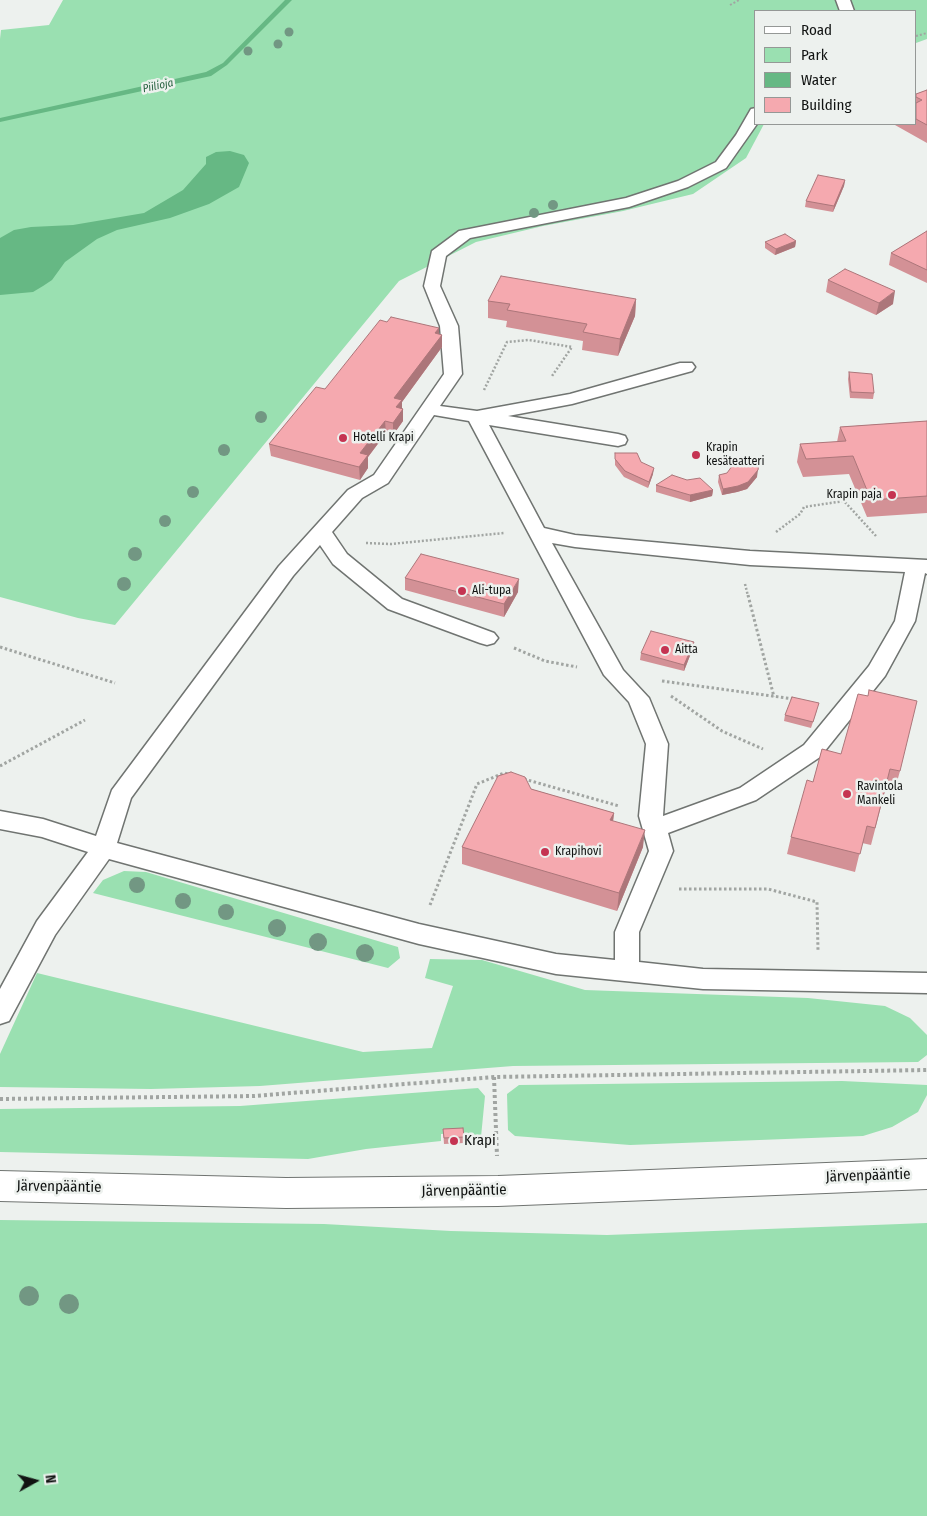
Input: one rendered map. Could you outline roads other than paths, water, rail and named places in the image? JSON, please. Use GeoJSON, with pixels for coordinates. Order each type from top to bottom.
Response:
{"type":"FeatureCollection","features":[{"type":"Feature","properties":{"kind":"main road","name":"Järvenpääntie"},"geometry":{"type":"LineString","coordinates":[[0,1186],[286,1193],[498,1191],[927,1174]]}},
{"type":"Feature","properties":{"kind":"lane"},"geometry":{"type":"LineString","coordinates":[[0,1012],[46,928],[104,848],[120,796],[286,571],[324,537],[355,494],[381,479],[453,374],[449,326],[432,286],[438,254],[465,234],[628,202],[683,184],[721,166],[743,136],[754,116]]}},
{"type":"Feature","properties":{"kind":"lane"},"geometry":{"type":"LineString","coordinates":[[476,417],[572,399],[686,367]]}},
{"type":"Feature","properties":{"kind":"lane"},"geometry":{"type":"LineString","coordinates":[[428,409],[618,440]]}},
{"type":"Feature","properties":{"kind":"lane"},"geometry":{"type":"LineString","coordinates":[[476,417],[615,675],[638,698],[657,744],[652,822],[661,852],[627,932],[627,971]]}},
{"type":"Feature","properties":{"kind":"lane"},"geometry":{"type":"LineString","coordinates":[[537,533],[575,541],[744,558],[915,566],[905,620],[877,671],[812,751],[748,794],[652,822]]}},
{"type":"Feature","properties":{"kind":"lane"},"geometry":{"type":"LineString","coordinates":[[324,537],[340,560],[396,604],[487,638]]}},
{"type":"Feature","properties":{"kind":"lane"},"geometry":{"type":"LineString","coordinates":[[0,820],[43,828],[104,848],[419,934],[556,964],[703,978],[927,983]]}},
{"type":"Feature","properties":{"kind":"water"},"geometry":{"type":"Polygon","coordinates":[[[230,151],[244,155],[249,163],[239,187],[209,204],[170,218],[117,230],[97,239],[65,262],[52,280],[33,292],[0,295],[0,238],[14,230],[31,227],[73,225],[144,213],[183,190],[206,164],[206,157],[216,152],[230,151]]]}},
{"type":"Feature","properties":{"kind":"waterway","name":"Piilioja"},"geometry":{"type":"LineString","coordinates":[[0,120],[208,74],[225,64],[289,0]]}},
{"type":"Feature","properties":{"kind":"place","name":"Hotelli Krapi"},"geometry":{"type":"Point","coordinates":[343,438]}},
{"type":"Feature","properties":{"kind":"place","name":"Krapin kesäteatteri"},"geometry":{"type":"Point","coordinates":[696,455]}},
{"type":"Feature","properties":{"kind":"place","name":"Krapin paja"},"geometry":{"type":"Point","coordinates":[892,495]}},
{"type":"Feature","properties":{"kind":"place","name":"Ali-tupa"},"geometry":{"type":"Point","coordinates":[462,591]}},
{"type":"Feature","properties":{"kind":"place","name":"Aitta"},"geometry":{"type":"Point","coordinates":[665,650]}},
{"type":"Feature","properties":{"kind":"place","name":"Ravintola Mankeli"},"geometry":{"type":"Point","coordinates":[847,794]}},
{"type":"Feature","properties":{"kind":"place","name":"Krapihovi"},"geometry":{"type":"Point","coordinates":[545,852]}},
{"type":"Feature","properties":{"kind":"place","name":"Krapi"},"geometry":{"type":"Point","coordinates":[454,1141]}}]}
